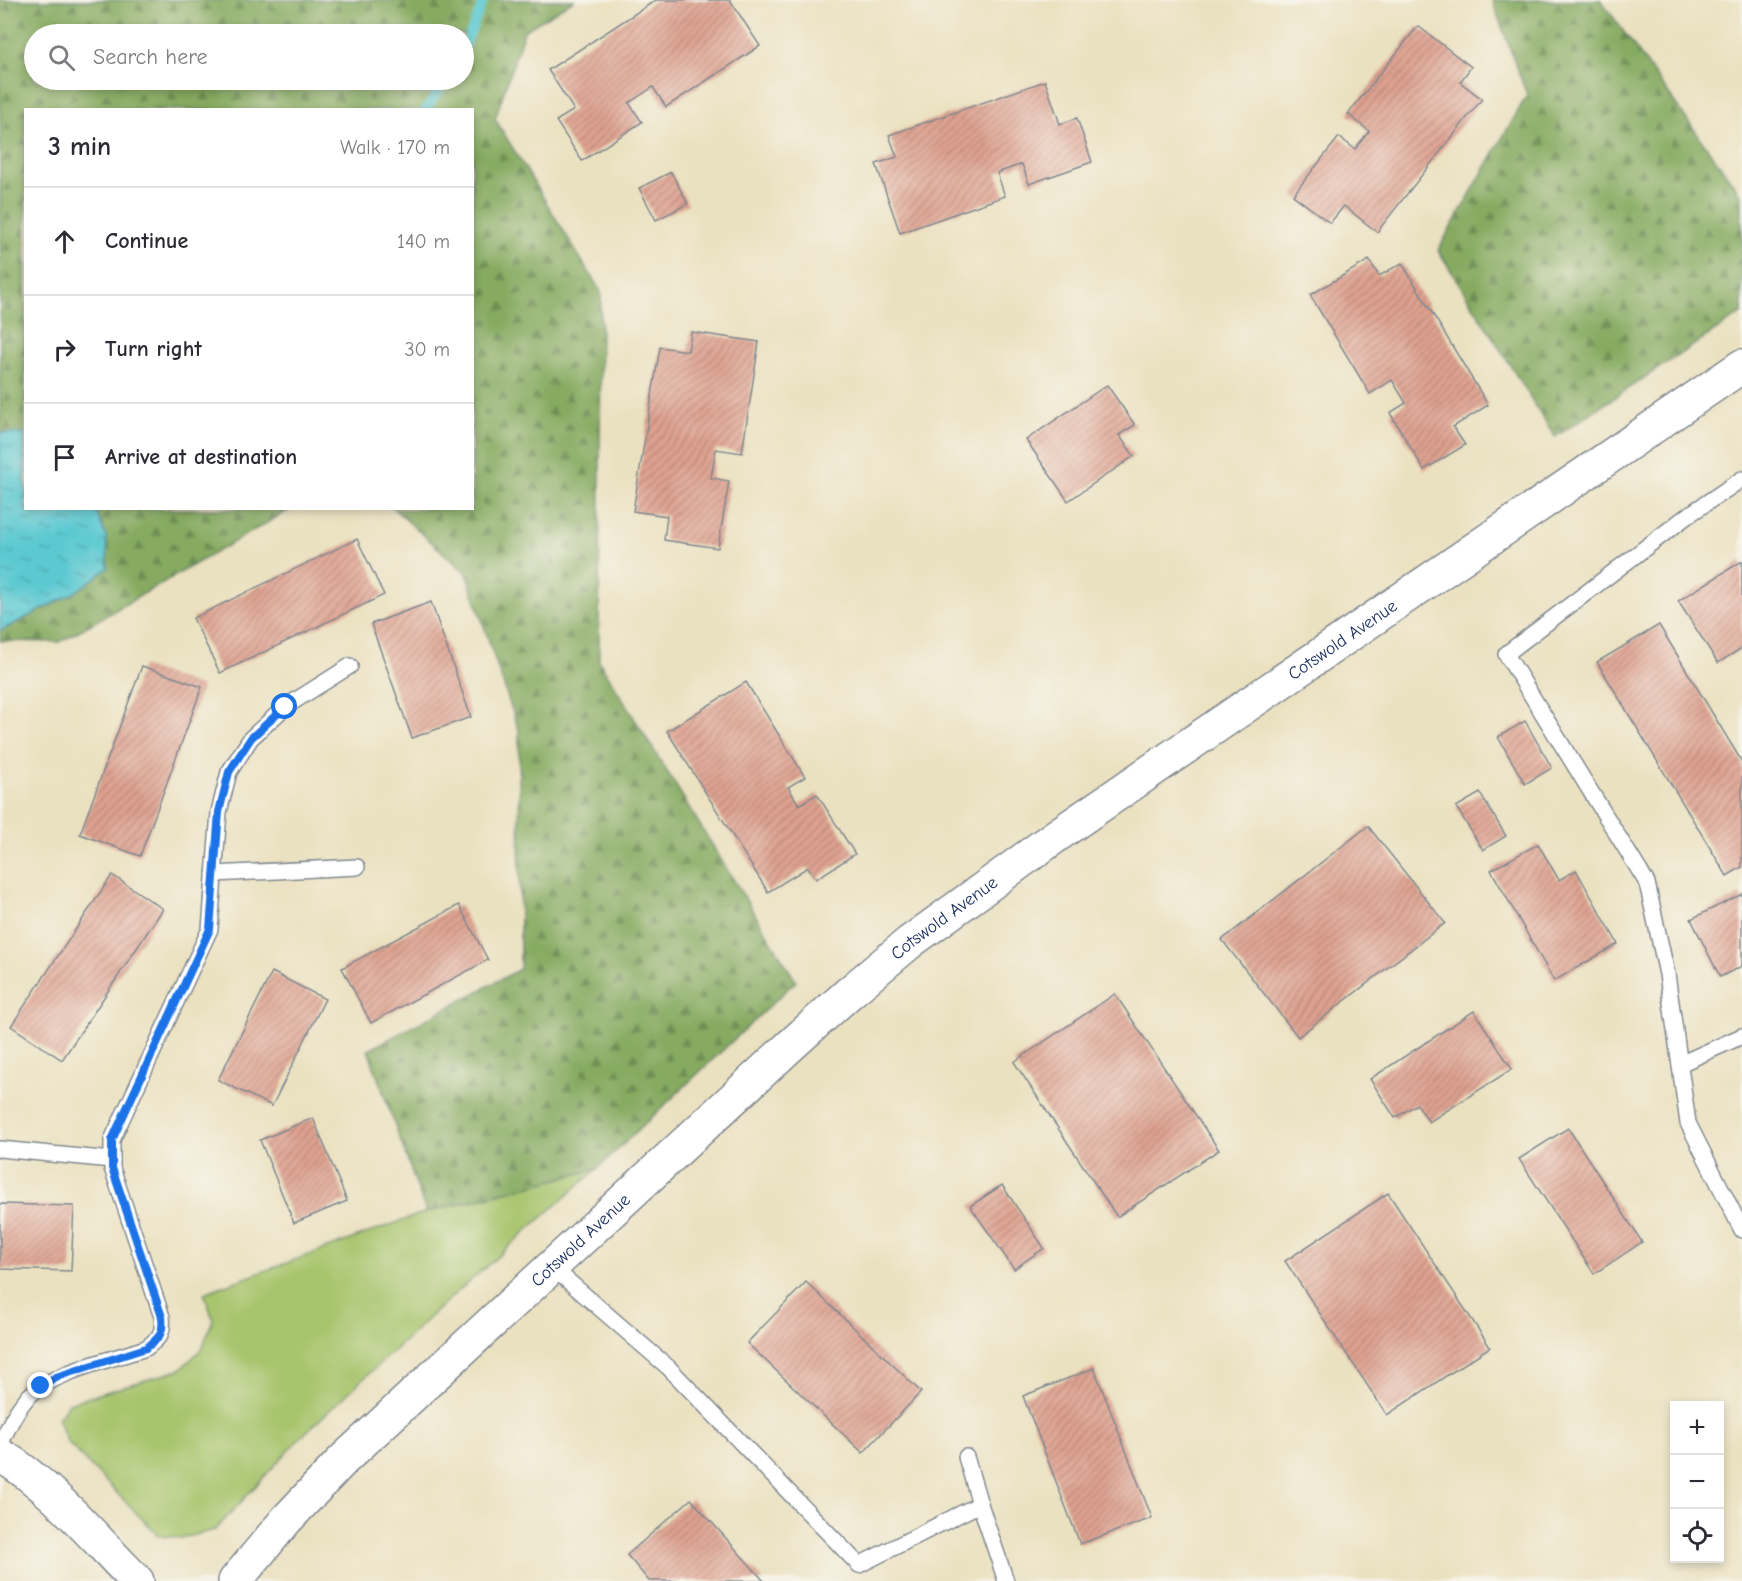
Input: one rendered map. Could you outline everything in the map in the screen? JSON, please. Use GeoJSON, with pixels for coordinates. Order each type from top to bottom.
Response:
{"type":"FeatureCollection","features":[{"type":"Feature","properties":{"kind":"street","name":"Cotswold Avenue"},"geometry":{"type":"LineString","coordinates":[[235,1581],[286,1520],[343,1460],[798,1038],[920,935],[1056,836],[1742,366]]}},
{"type":"Feature","properties":{"kind":"street"},"geometry":{"type":"LineString","coordinates":[[0,1455],[40,1483],[137,1581]]}},
{"type":"Feature","properties":{"kind":"lane"},"geometry":{"type":"LineString","coordinates":[[1742,479],[1687,516],[1506,654],[1647,883],[1667,974],[1688,1123],[1742,1230]]}},
{"type":"Feature","properties":{"kind":"lane"},"geometry":{"type":"LineString","coordinates":[[0,1445],[17,1412],[27,1398],[41,1386],[56,1377],[146,1348],[157,1340],[163,1329],[162,1317],[112,1168],[112,1140],[210,929],[219,812],[229,772],[251,738],[285,707],[350,666]]}},
{"type":"Feature","properties":{"kind":"lane"},"geometry":{"type":"LineString","coordinates":[[214,874],[357,867]]}},
{"type":"Feature","properties":{"kind":"lane"},"geometry":{"type":"LineString","coordinates":[[1680,1064],[1742,1036]]}},
{"type":"Feature","properties":{"kind":"lane"},"geometry":{"type":"LineString","coordinates":[[0,1149],[112,1160]]}},
{"type":"Feature","properties":{"kind":"lane"},"geometry":{"type":"LineString","coordinates":[[552,1267],[669,1368],[859,1565],[980,1504]]}},
{"type":"Feature","properties":{"kind":"lane"},"geometry":{"type":"LineString","coordinates":[[966,1457],[1006,1581]]}},
{"type":"Feature","properties":{"kind":"green space"},"geometry":{"type":"Polygon","coordinates":[[[0,0],[574,0],[524,31],[495,119],[601,292],[599,661],[796,981],[597,1169],[426,1212],[368,1050],[520,969],[519,731],[466,573],[395,510],[474,510],[474,108],[24,108],[24,434],[0,433],[0,0]]]}},
{"type":"Feature","properties":{"kind":"green space"},"geometry":{"type":"Polygon","coordinates":[[[1492,0],[1601,0],[1742,196],[1742,313],[1555,437],[1438,250],[1527,95],[1492,0]]]}},
{"type":"Feature","properties":{"kind":"green space"},"geometry":{"type":"Polygon","coordinates":[[[95,510],[289,510],[60,642],[0,641],[0,631],[74,593],[106,536],[95,510]]]}},
{"type":"Feature","properties":{"kind":"green space"},"geometry":{"type":"Polygon","coordinates":[[[597,1169],[446,1302],[301,1437],[215,1530],[182,1538],[159,1536],[68,1443],[58,1419],[69,1403],[179,1370],[202,1349],[213,1319],[204,1293],[426,1212],[597,1169]]]}},
{"type":"Feature","properties":{"kind":"water"},"geometry":{"type":"Polygon","coordinates":[[[0,433],[24,434],[24,510],[95,510],[106,536],[108,568],[74,593],[0,631],[0,433]]]}},
{"type":"Feature","properties":{"kind":"building"},"geometry":{"type":"Polygon","coordinates":[[[656,0],[730,0],[760,46],[666,107],[653,87],[629,103],[642,122],[582,161],[556,121],[574,110],[548,70],[656,0]]]}},
{"type":"Feature","properties":{"kind":"building"},"geometry":{"type":"Polygon","coordinates":[[[1418,26],[1471,67],[1460,82],[1482,99],[1377,232],[1344,206],[1330,223],[1293,195],[1339,137],[1355,149],[1369,131],[1348,114],[1418,26]]]}},
{"type":"Feature","properties":{"kind":"building"},"geometry":{"type":"Polygon","coordinates":[[[1045,81],[1060,124],[1077,118],[1092,162],[1029,184],[1022,164],[997,173],[1005,196],[900,233],[876,164],[897,157],[889,135],[1045,81]]]}},
{"type":"Feature","properties":{"kind":"building"},"geometry":{"type":"Polygon","coordinates":[[[671,172],[688,204],[656,220],[639,188],[671,172]]]}},
{"type":"Feature","properties":{"kind":"building"},"geometry":{"type":"Polygon","coordinates":[[[1369,260],[1379,276],[1402,263],[1488,405],[1453,427],[1465,445],[1424,470],[1390,413],[1406,403],[1392,380],[1370,394],[1310,295],[1369,260]]]}},
{"type":"Feature","properties":{"kind":"building"},"geometry":{"type":"Polygon","coordinates":[[[691,332],[759,342],[742,453],[716,449],[711,478],[729,481],[718,548],[664,540],[667,516],[633,511],[660,347],[688,351],[691,332]]]}},
{"type":"Feature","properties":{"kind":"building"},"geometry":{"type":"Polygon","coordinates":[[[1107,385],[1135,425],[1119,435],[1134,456],[1068,501],[1026,440],[1107,385]]]}},
{"type":"Feature","properties":{"kind":"building"},"geometry":{"type":"Polygon","coordinates":[[[357,539],[384,595],[220,673],[193,618],[357,539]]]}},
{"type":"Feature","properties":{"kind":"building"},"geometry":{"type":"Polygon","coordinates":[[[1742,561],[1742,648],[1718,663],[1678,601],[1742,561]]]}},
{"type":"Feature","properties":{"kind":"building"},"geometry":{"type":"Polygon","coordinates":[[[431,602],[471,717],[412,738],[371,624],[431,602]]]}},
{"type":"Feature","properties":{"kind":"building"},"geometry":{"type":"Polygon","coordinates":[[[1659,625],[1742,762],[1742,867],[1727,876],[1597,662],[1659,625]]]}},
{"type":"Feature","properties":{"kind":"building"},"geometry":{"type":"Polygon","coordinates":[[[142,666],[202,687],[140,856],[80,834],[142,666]]]}},
{"type":"Feature","properties":{"kind":"building"},"geometry":{"type":"Polygon","coordinates":[[[746,682],[805,777],[788,787],[799,805],[817,794],[855,854],[816,879],[808,867],[768,892],[667,731],[746,682]]]}},
{"type":"Feature","properties":{"kind":"building"},"geometry":{"type":"Polygon","coordinates":[[[1525,721],[1552,768],[1525,784],[1498,737],[1525,721]]]}},
{"type":"Feature","properties":{"kind":"building"},"geometry":{"type":"Polygon","coordinates":[[[1480,793],[1506,836],[1483,850],[1456,807],[1480,793]]]}},
{"type":"Feature","properties":{"kind":"building"},"geometry":{"type":"Polygon","coordinates":[[[1368,826],[1445,923],[1298,1037],[1222,940],[1368,826]]]}},
{"type":"Feature","properties":{"kind":"building"},"geometry":{"type":"Polygon","coordinates":[[[1538,844],[1559,880],[1576,870],[1618,944],[1554,981],[1491,870],[1538,844]]]}},
{"type":"Feature","properties":{"kind":"building"},"geometry":{"type":"Polygon","coordinates":[[[112,875],[163,909],[62,1060],[11,1026],[112,875]]]}},
{"type":"Feature","properties":{"kind":"building"},"geometry":{"type":"Polygon","coordinates":[[[1742,894],[1742,966],[1720,977],[1691,919],[1742,894]]]}},
{"type":"Feature","properties":{"kind":"building"},"geometry":{"type":"Polygon","coordinates":[[[459,905],[488,960],[371,1023],[342,968],[459,905]]]}},
{"type":"Feature","properties":{"kind":"building"},"geometry":{"type":"Polygon","coordinates":[[[272,972],[325,999],[272,1106],[218,1080],[272,972]]]}},
{"type":"Feature","properties":{"kind":"building"},"geometry":{"type":"Polygon","coordinates":[[[1115,994],[1219,1150],[1117,1217],[1014,1062],[1115,994]]]}},
{"type":"Feature","properties":{"kind":"building"},"geometry":{"type":"Polygon","coordinates":[[[1474,1011],[1512,1069],[1429,1122],[1417,1104],[1395,1118],[1370,1079],[1474,1011]]]}},
{"type":"Feature","properties":{"kind":"building"},"geometry":{"type":"Polygon","coordinates":[[[313,1118],[347,1201],[294,1223],[260,1140],[313,1118]]]}},
{"type":"Feature","properties":{"kind":"building"},"geometry":{"type":"Polygon","coordinates":[[[1568,1128],[1642,1242],[1594,1274],[1519,1159],[1568,1128]]]}},
{"type":"Feature","properties":{"kind":"building"},"geometry":{"type":"Polygon","coordinates":[[[1002,1185],[1044,1248],[1014,1269],[970,1206],[1002,1185]]]}},
{"type":"Feature","properties":{"kind":"building"},"geometry":{"type":"Polygon","coordinates":[[[1388,1193],[1490,1347],[1387,1415],[1285,1261],[1388,1193]]]}},
{"type":"Feature","properties":{"kind":"building"},"geometry":{"type":"Polygon","coordinates":[[[0,1204],[74,1206],[71,1271],[0,1269],[0,1204]]]}},
{"type":"Feature","properties":{"kind":"building"},"geometry":{"type":"Polygon","coordinates":[[[806,1282],[921,1392],[863,1453],[747,1343],[806,1282]]]}},
{"type":"Feature","properties":{"kind":"building"},"geometry":{"type":"Polygon","coordinates":[[[1094,1368],[1152,1518],[1080,1544],[1023,1396],[1094,1368]]]}},
{"type":"Feature","properties":{"kind":"building"},"geometry":{"type":"Polygon","coordinates":[[[691,1499],[764,1581],[649,1581],[627,1555],[691,1499]]]}},
{"type":"Feature","properties":{"kind":"waterway"},"geometry":{"type":"LineString","coordinates":[[474,24],[484,0]]}},
{"type":"Feature","properties":{"kind":"waterway"},"geometry":{"type":"LineString","coordinates":[[426,108],[440,90]]}},
{"type":"Feature","properties":{"kind":"route"},"geometry":{"type":"LineString","coordinates":[[41,1386],[56,1377],[146,1348],[157,1340],[163,1329],[162,1317],[112,1168],[112,1140],[210,929],[219,812],[229,772],[251,738],[285,707]]}}]}
